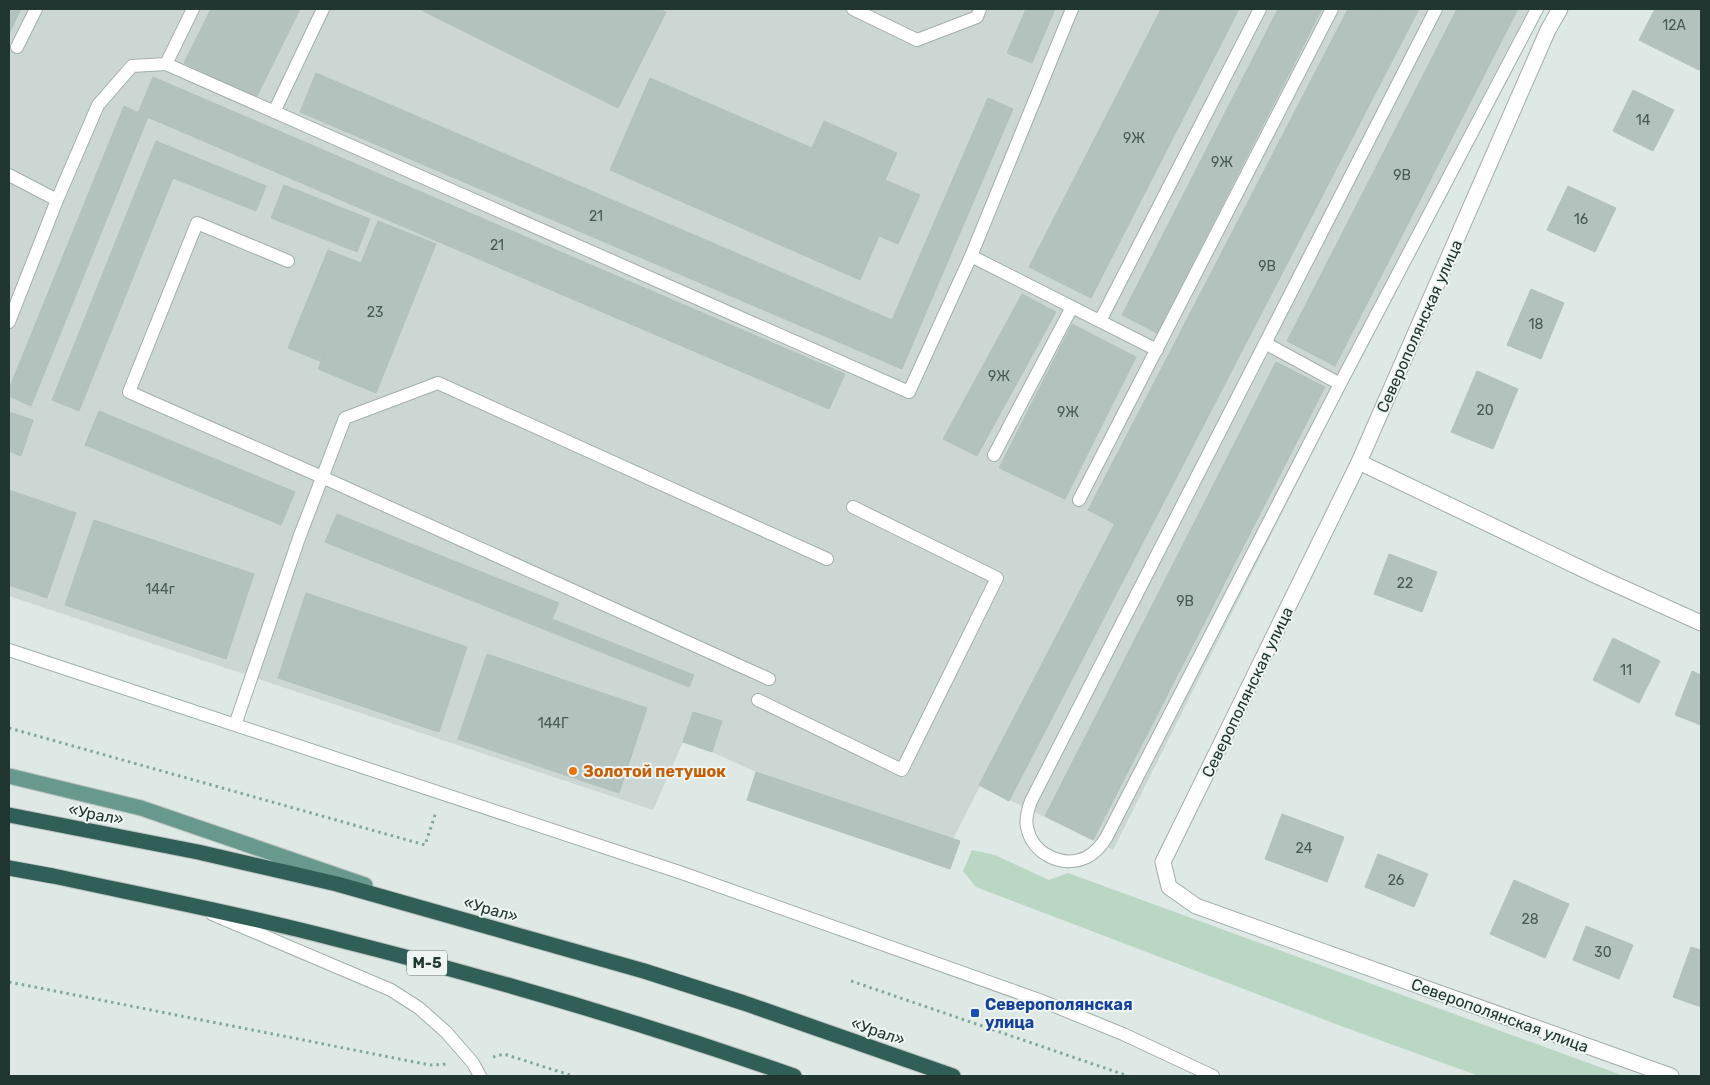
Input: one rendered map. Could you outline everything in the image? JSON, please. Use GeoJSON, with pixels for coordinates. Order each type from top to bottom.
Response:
{"type":"FeatureCollection","features":[{"type":"Feature","properties":{"kind":"highway","name":"«Урал»"},"geometry":{"type":"LineString","coordinates":[[9,815],[179,848],[328,882],[466,920],[650,973],[744,1003],[953,1076]]}},
{"type":"Feature","properties":{"kind":"highway","name":"М-5"},"geometry":{"type":"LineString","coordinates":[[9,868],[54,876],[331,937],[473,976],[717,1049],[794,1076]]}},
{"type":"Feature","properties":{"kind":"main road"},"geometry":{"type":"LineString","coordinates":[[9,776],[141,808],[466,920]]}},
{"type":"Feature","properties":{"kind":"main road"},"geometry":{"type":"LineString","coordinates":[[9,872],[54,876]]}},
{"type":"Feature","properties":{"kind":"street","name":"Северополянская улица"},"geometry":{"type":"LineString","coordinates":[[1560,9],[1544,38],[1359,462],[1163,862],[1169,887],[1196,906],[1671,1076]]}},
{"type":"Feature","properties":{"kind":"street"},"geometry":{"type":"LineString","coordinates":[[1359,462],[1599,577],[1701,623]]}},
{"type":"Feature","properties":{"kind":"lane"},"geometry":{"type":"LineString","coordinates":[[18,47],[36,9]]}},
{"type":"Feature","properties":{"kind":"lane"},"geometry":{"type":"LineString","coordinates":[[166,64],[193,9]]}},
{"type":"Feature","properties":{"kind":"lane"},"geometry":{"type":"LineString","coordinates":[[274,112],[323,9]]}},
{"type":"Feature","properties":{"kind":"lane"},"geometry":{"type":"LineString","coordinates":[[853,9],[917,40],[977,16],[980,9]]}},
{"type":"Feature","properties":{"kind":"lane"},"geometry":{"type":"LineString","coordinates":[[9,322],[57,200],[98,106],[132,66],[166,64],[909,392],[971,256],[1072,9]]}},
{"type":"Feature","properties":{"kind":"lane"},"geometry":{"type":"LineString","coordinates":[[1100,321],[1260,9]]}},
{"type":"Feature","properties":{"kind":"lane"},"geometry":{"type":"LineString","coordinates":[[1079,500],[1332,9]]}},
{"type":"Feature","properties":{"kind":"lane"},"geometry":{"type":"LineString","coordinates":[[1436,9],[1031,801],[1027,813],[1027,826],[1031,839],[1049,857],[1062,861],[1075,861],[1088,857],[1098,849],[1106,838],[1536,9]]}},
{"type":"Feature","properties":{"kind":"lane"},"geometry":{"type":"LineString","coordinates":[[9,176],[57,200]]}},
{"type":"Feature","properties":{"kind":"lane"},"geometry":{"type":"LineString","coordinates":[[288,261],[197,223],[129,392],[322,477],[768,679]]}},
{"type":"Feature","properties":{"kind":"lane"},"geometry":{"type":"LineString","coordinates":[[971,256],[1157,350]]}},
{"type":"Feature","properties":{"kind":"lane"},"geometry":{"type":"LineString","coordinates":[[994,455],[1072,307]]}},
{"type":"Feature","properties":{"kind":"lane"},"geometry":{"type":"LineString","coordinates":[[1265,343],[1340,384]]}},
{"type":"Feature","properties":{"kind":"lane"},"geometry":{"type":"LineString","coordinates":[[235,725],[299,538],[345,418],[438,382],[827,559]]}},
{"type":"Feature","properties":{"kind":"lane"},"geometry":{"type":"LineString","coordinates":[[758,700],[902,770],[997,578],[853,507]]}},
{"type":"Feature","properties":{"kind":"lane"},"geometry":{"type":"LineString","coordinates":[[9,650],[682,873],[1042,1001],[1123,1034],[1213,1076]]}},
{"type":"Feature","properties":{"kind":"lane"},"geometry":{"type":"LineString","coordinates":[[194,907],[391,990],[419,1008],[446,1032],[473,1062],[480,1076]]}},
{"type":"Feature","properties":{"kind":"path"},"geometry":{"type":"LineString","coordinates":[[9,728],[425,845],[442,793]]}},
{"type":"Feature","properties":{"kind":"path"},"geometry":{"type":"LineString","coordinates":[[850,981],[1128,1076]]}},
{"type":"Feature","properties":{"kind":"path"},"geometry":{"type":"LineString","coordinates":[[9,982],[430,1065],[473,1062],[504,1054],[573,1076]]}},
{"type":"Feature","properties":{"kind":"shaded area"},"geometry":{"type":"Polygon","coordinates":[[[9,9],[1535,9],[1113,850],[980,786],[953,839],[756,772],[712,752],[683,742],[653,810],[9,596],[9,9]]]}},
{"type":"Feature","properties":{"kind":"green space"},"geometry":{"type":"Polygon","coordinates":[[[972,850],[995,855],[1049,880],[1068,873],[1624,1076],[1479,1076],[1341,1026],[976,887],[963,871],[972,850]]]}},
{"type":"Feature","properties":{"kind":"building"},"geometry":{"type":"Polygon","coordinates":[[[9,9],[21,9],[9,34],[9,9]]]}},
{"type":"Feature","properties":{"kind":"building"},"geometry":{"type":"Polygon","coordinates":[[[211,9],[300,9],[256,98],[184,63],[211,9]]]}},
{"type":"Feature","properties":{"kind":"building"},"geometry":{"type":"Polygon","coordinates":[[[419,9],[658,9],[666,12],[618,108],[419,9]]]}},
{"type":"Feature","properties":{"kind":"building"},"geometry":{"type":"Polygon","coordinates":[[[1026,9],[1055,9],[1032,63],[1007,53],[1026,9]]]}},
{"type":"Feature","properties":{"kind":"building"},"geometry":{"type":"Polygon","coordinates":[[[1161,9],[1239,9],[1091,298],[1029,267],[1161,9]]]}},
{"type":"Feature","properties":{"kind":"building"},"geometry":{"type":"Polygon","coordinates":[[[1278,9],[1322,9],[1157,333],[1122,315],[1278,9]]]}},
{"type":"Feature","properties":{"kind":"building"},"geometry":{"type":"Polygon","coordinates":[[[1348,9],[1382,9],[1115,524],[1088,510],[1348,9]]]}},
{"type":"Feature","properties":{"kind":"building"},"geometry":{"type":"Polygon","coordinates":[[[1382,9],[1419,9],[1009,801],[979,785],[1382,9]]]}},
{"type":"Feature","properties":{"kind":"building"},"geometry":{"type":"Polygon","coordinates":[[[1457,9],[1518,9],[1335,366],[1287,341],[1457,9]]]}},
{"type":"Feature","properties":{"kind":"building"},"geometry":{"type":"Polygon","coordinates":[[[1655,9],[1701,10],[1701,65],[1699,70],[1639,40],[1655,9]]]}},
{"type":"Feature","properties":{"kind":"building"},"geometry":{"type":"Polygon","coordinates":[[[316,73],[918,331],[902,369],[300,112],[316,73]]]}},
{"type":"Feature","properties":{"kind":"building"},"geometry":{"type":"Polygon","coordinates":[[[153,77],[845,374],[829,409],[138,113],[153,77]]]}},
{"type":"Feature","properties":{"kind":"building"},"geometry":{"type":"Polygon","coordinates":[[[650,78],[812,148],[824,121],[897,153],[885,180],[920,195],[898,244],[879,236],[860,280],[610,170],[650,78]]]}},
{"type":"Feature","properties":{"kind":"building"},"geometry":{"type":"Polygon","coordinates":[[[1633,90],[1674,110],[1653,151],[1613,131],[1633,90]]]}},
{"type":"Feature","properties":{"kind":"building"},"geometry":{"type":"Polygon","coordinates":[[[988,98],[1013,109],[918,331],[892,320],[988,98]]]}},
{"type":"Feature","properties":{"kind":"building"},"geometry":{"type":"Polygon","coordinates":[[[124,106],[148,117],[31,406],[9,396],[9,389],[124,106]]]}},
{"type":"Feature","properties":{"kind":"building"},"geometry":{"type":"Polygon","coordinates":[[[156,141],[266,186],[256,211],[173,178],[79,411],[52,400],[156,141]]]}},
{"type":"Feature","properties":{"kind":"building"},"geometry":{"type":"Polygon","coordinates":[[[284,185],[370,219],[357,252],[271,218],[284,185]]]}},
{"type":"Feature","properties":{"kind":"building"},"geometry":{"type":"Polygon","coordinates":[[[1568,186],[1616,208],[1595,252],[1547,230],[1568,186]]]}},
{"type":"Feature","properties":{"kind":"building"},"geometry":{"type":"Polygon","coordinates":[[[378,221],[436,244],[376,393],[318,369],[378,221]]]}},
{"type":"Feature","properties":{"kind":"building"},"geometry":{"type":"Polygon","coordinates":[[[328,250],[361,263],[322,362],[288,348],[328,250]]]}},
{"type":"Feature","properties":{"kind":"building"},"geometry":{"type":"Polygon","coordinates":[[[1531,289],[1564,303],[1541,359],[1507,345],[1531,289]]]}},
{"type":"Feature","properties":{"kind":"building"},"geometry":{"type":"Polygon","coordinates":[[[1022,294],[1056,312],[977,456],[943,439],[1022,294]]]}},
{"type":"Feature","properties":{"kind":"building"},"geometry":{"type":"Polygon","coordinates":[[[1072,324],[1136,357],[1065,499],[999,468],[1072,324]]]}},
{"type":"Feature","properties":{"kind":"building"},"geometry":{"type":"Polygon","coordinates":[[[1276,362],[1325,387],[1093,840],[1045,816],[1276,362]]]}},
{"type":"Feature","properties":{"kind":"building"},"geometry":{"type":"Polygon","coordinates":[[[1477,371],[1518,389],[1493,449],[1451,432],[1477,371]]]}},
{"type":"Feature","properties":{"kind":"building"},"geometry":{"type":"Polygon","coordinates":[[[99,411],[295,492],[281,525],[85,445],[99,411]]]}},
{"type":"Feature","properties":{"kind":"building"},"geometry":{"type":"Polygon","coordinates":[[[9,412],[33,420],[21,456],[9,451],[9,412]]]}},
{"type":"Feature","properties":{"kind":"building"},"geometry":{"type":"Polygon","coordinates":[[[9,490],[76,513],[47,598],[9,585],[9,490]]]}},
{"type":"Feature","properties":{"kind":"building"},"geometry":{"type":"Polygon","coordinates":[[[337,514],[559,603],[552,619],[694,675],[689,687],[325,542],[337,514]]]}},
{"type":"Feature","properties":{"kind":"building"},"geometry":{"type":"Polygon","coordinates":[[[94,520],[254,574],[226,659],[65,605],[94,520]]]}},
{"type":"Feature","properties":{"kind":"building"},"geometry":{"type":"Polygon","coordinates":[[[1389,554],[1437,572],[1422,612],[1374,594],[1389,554]]]}},
{"type":"Feature","properties":{"kind":"building"},"geometry":{"type":"Polygon","coordinates":[[[306,593],[467,647],[439,732],[278,678],[306,593]]]}},
{"type":"Feature","properties":{"kind":"building"},"geometry":{"type":"Polygon","coordinates":[[[1613,638],[1660,661],[1639,703],[1593,680],[1613,638]]]}},
{"type":"Feature","properties":{"kind":"building"},"geometry":{"type":"Polygon","coordinates":[[[487,654],[647,708],[619,793],[458,739],[487,654]]]}},
{"type":"Feature","properties":{"kind":"building"},"geometry":{"type":"Polygon","coordinates":[[[1692,671],[1701,675],[1701,725],[1675,715],[1692,671]]]}},
{"type":"Feature","properties":{"kind":"building"},"geometry":{"type":"Polygon","coordinates":[[[693,712],[722,721],[712,752],[683,742],[693,712]]]}},
{"type":"Feature","properties":{"kind":"building"},"geometry":{"type":"Polygon","coordinates":[[[756,772],[960,841],[950,869],[747,800],[756,772]]]}},
{"type":"Feature","properties":{"kind":"building"},"geometry":{"type":"Polygon","coordinates":[[[1282,814],[1344,837],[1327,882],[1265,859],[1282,814]]]}},
{"type":"Feature","properties":{"kind":"building"},"geometry":{"type":"Polygon","coordinates":[[[1378,854],[1428,874],[1414,907],[1365,887],[1378,854]]]}},
{"type":"Feature","properties":{"kind":"building"},"geometry":{"type":"Polygon","coordinates":[[[1514,880],[1569,904],[1545,958],[1490,934],[1514,880]]]}},
{"type":"Feature","properties":{"kind":"building"},"geometry":{"type":"Polygon","coordinates":[[[1586,926],[1633,945],[1619,979],[1573,960],[1586,926]]]}},
{"type":"Feature","properties":{"kind":"building"},"geometry":{"type":"Polygon","coordinates":[[[1691,947],[1701,950],[1701,1007],[1673,997],[1691,947]]]}},
{"type":"Feature","properties":{"kind":"place","name":"Золотой петушок"},"geometry":{"type":"Point","coordinates":[573,771]}},
{"type":"Feature","properties":{"kind":"place","name":"Северополянская улица"},"geometry":{"type":"Point","coordinates":[975,1013]}}]}
